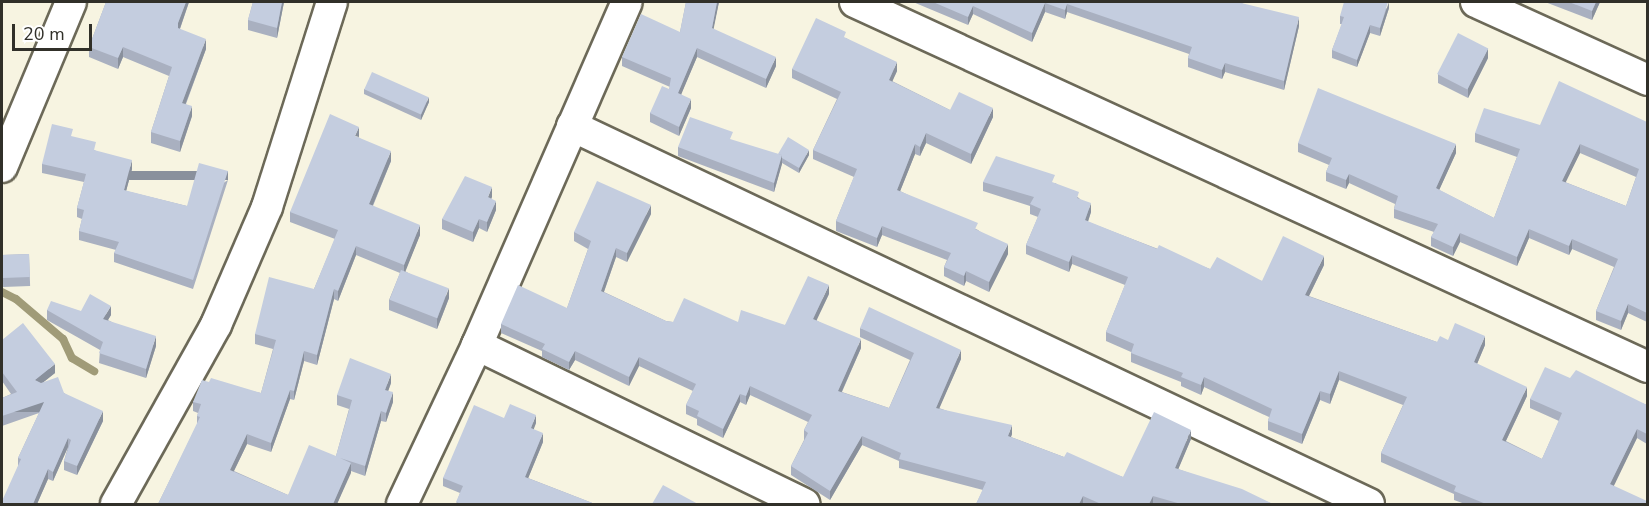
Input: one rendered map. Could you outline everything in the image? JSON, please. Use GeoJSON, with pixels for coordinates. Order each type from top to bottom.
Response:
{"type":"FeatureCollection","features":[{"type":"Feature","properties":{"kind":"street"},"geometry":{"type":"LineString","coordinates":[[2,166],[71,2]]}},
{"type":"Feature","properties":{"kind":"street"},"geometry":{"type":"LineString","coordinates":[[116,504],[216,325],[267,207],[332,2]]}},
{"type":"Feature","properties":{"kind":"street"},"geometry":{"type":"LineString","coordinates":[[402,504],[477,345],[627,2]]}},
{"type":"Feature","properties":{"kind":"street"},"geometry":{"type":"LineString","coordinates":[[855,2],[1647,368]]}},
{"type":"Feature","properties":{"kind":"street"},"geometry":{"type":"LineString","coordinates":[[1476,2],[1647,80]]}},
{"type":"Feature","properties":{"kind":"street"},"geometry":{"type":"LineString","coordinates":[[572,126],[1369,504]]}},
{"type":"Feature","properties":{"kind":"street"},"geometry":{"type":"LineString","coordinates":[[477,345],[804,504]]}},
{"type":"Feature","properties":{"kind":"building"},"geometry":{"type":"Polygon","coordinates":[[[106,2],[186,2],[178,28],[206,39],[182,103],[192,106],[180,141],[151,132],[172,67],[123,47],[118,58],[89,47],[106,2]]]}},
{"type":"Feature","properties":{"kind":"building"},"geometry":{"type":"Polygon","coordinates":[[[253,2],[282,2],[277,28],[248,20],[253,2]]]}},
{"type":"Feature","properties":{"kind":"building"},"geometry":{"type":"Polygon","coordinates":[[[686,2],[717,2],[712,28],[776,57],[766,79],[697,48],[678,93],[691,99],[679,127],[650,113],[662,86],[669,89],[671,78],[622,57],[641,14],[680,32],[686,2]]]}},
{"type":"Feature","properties":{"kind":"building"},"geometry":{"type":"Polygon","coordinates":[[[933,2],[1237,2],[1299,17],[1284,81],[1225,63],[1222,70],[1188,58],[1192,47],[1067,4],[1065,10],[1045,3],[1032,33],[973,6],[968,17],[933,2]]]}},
{"type":"Feature","properties":{"kind":"building"},"geometry":{"type":"Polygon","coordinates":[[[1344,2],[1388,2],[1380,28],[1370,25],[1357,60],[1332,50],[1344,17],[1340,16],[1344,2]]]}},
{"type":"Feature","properties":{"kind":"building"},"geometry":{"type":"Polygon","coordinates":[[[1569,2],[1596,2],[1592,11],[1569,2]]]}},
{"type":"Feature","properties":{"kind":"building"},"geometry":{"type":"Polygon","coordinates":[[[816,18],[846,32],[844,37],[897,62],[889,80],[950,110],[959,92],[993,108],[971,154],[926,133],[920,147],[915,144],[897,190],[978,223],[975,229],[1008,244],[989,282],[966,271],[964,276],[944,267],[951,253],[882,226],[877,238],[836,221],[857,169],[813,150],[841,92],[792,69],[816,18]]]}},
{"type":"Feature","properties":{"kind":"building"},"geometry":{"type":"Polygon","coordinates":[[[1458,33],[1488,48],[1467,89],[1437,74],[1458,33]]]}},
{"type":"Feature","properties":{"kind":"building"},"geometry":{"type":"Polygon","coordinates":[[[372,72],[429,97],[421,115],[364,89],[372,72]]]}},
{"type":"Feature","properties":{"kind":"building"},"geometry":{"type":"Polygon","coordinates":[[[1559,81],[1647,122],[1647,313],[1628,304],[1621,321],[1596,311],[1618,259],[1572,239],[1569,246],[1529,229],[1517,257],[1460,233],[1453,247],[1431,237],[1438,224],[1394,209],[1398,196],[1349,174],[1346,180],[1326,172],[1332,158],[1298,143],[1318,88],[1456,144],[1436,188],[1494,218],[1520,149],[1475,133],[1484,108],[1540,125],[1559,81]],[[1580,144],[1562,181],[1626,206],[1639,169],[1580,144]]]}},
{"type":"Feature","properties":{"kind":"building"},"geometry":{"type":"Polygon","coordinates":[[[330,114],[359,127],[355,136],[391,151],[369,204],[420,225],[404,265],[356,246],[338,291],[334,289],[317,355],[304,351],[294,391],[290,390],[271,443],[247,434],[230,470],[288,495],[309,445],[336,456],[352,400],[337,395],[350,358],[391,374],[385,390],[393,392],[386,413],[381,411],[365,466],[340,458],[351,463],[333,504],[158,504],[200,417],[197,416],[201,404],[193,402],[202,380],[209,382],[211,378],[261,393],[276,340],[255,334],[269,277],[314,289],[338,230],[290,212],[330,114]]]}},
{"type":"Feature","properties":{"kind":"building"},"geometry":{"type":"Polygon","coordinates":[[[690,117],[733,132],[730,139],[782,155],[774,183],[678,147],[690,117]]]}},
{"type":"Feature","properties":{"kind":"building"},"geometry":{"type":"Polygon","coordinates":[[[52,124],[73,129],[71,136],[96,142],[94,150],[132,160],[124,190],[187,206],[199,163],[228,171],[193,280],[114,253],[119,242],[79,231],[84,210],[77,208],[86,174],[42,164],[52,124]]]}},
{"type":"Feature","properties":{"kind":"building"},"geometry":{"type":"Polygon","coordinates":[[[788,137],[809,150],[799,168],[778,154],[788,137]]]}},
{"type":"Feature","properties":{"kind":"building"},"geometry":{"type":"Polygon","coordinates":[[[996,156],[1055,175],[1052,182],[1079,192],[1077,198],[1091,203],[1085,220],[1157,249],[1159,245],[1210,269],[1217,257],[1262,281],[1283,236],[1324,256],[1305,295],[1437,342],[1440,336],[1448,340],[1455,323],[1485,336],[1474,362],[1527,387],[1502,440],[1542,459],[1562,413],[1530,399],[1545,367],[1570,378],[1576,370],[1647,405],[1647,434],[1637,429],[1610,484],[1647,501],[1647,504],[1486,504],[1454,491],[1456,486],[1381,453],[1407,397],[1339,371],[1330,394],[1320,391],[1302,434],[1268,421],[1272,409],[1204,377],[1201,385],[1181,377],[1183,373],[1131,353],[1134,344],[1106,332],[1128,277],[1072,255],[1069,262],[1026,245],[1041,209],[1030,204],[1034,197],[983,182],[996,156]]]}},
{"type":"Feature","properties":{"kind":"building"},"geometry":{"type":"Polygon","coordinates":[[[465,176],[492,187],[488,197],[496,201],[487,222],[479,219],[473,232],[442,219],[465,176]]]}},
{"type":"Feature","properties":{"kind":"building"},"geometry":{"type":"Polygon","coordinates":[[[597,181],[651,205],[627,253],[616,248],[601,291],[666,321],[673,322],[684,298],[738,322],[741,310],[785,325],[808,276],[829,285],[813,319],[861,339],[838,391],[889,408],[914,353],[860,328],[869,307],[961,350],[936,408],[1012,425],[1008,436],[1064,457],[1067,452],[1123,477],[1154,412],[1191,430],[1175,468],[1242,489],[1273,504],[1181,504],[1153,496],[1149,504],[1101,504],[1083,496],[1079,504],[976,504],[986,482],[899,459],[901,453],[862,436],[830,491],[791,466],[808,433],[804,430],[812,415],[750,386],[746,396],[740,394],[723,429],[697,416],[699,411],[686,405],[696,384],[639,357],[629,377],[575,351],[569,362],[542,349],[545,344],[501,324],[518,285],[567,308],[591,241],[574,232],[597,181]]]}},
{"type":"Feature","properties":{"kind":"building"},"geometry":{"type":"Polygon","coordinates":[[[29,254],[30,277],[3,278],[2,255],[29,254]]]}},
{"type":"Feature","properties":{"kind":"building"},"geometry":{"type":"Polygon","coordinates":[[[401,270],[449,288],[437,318],[390,300],[401,270]]]}},
{"type":"Feature","properties":{"kind":"building"},"geometry":{"type":"Polygon","coordinates":[[[90,294],[111,306],[103,319],[156,336],[146,369],[99,353],[103,342],[47,310],[51,301],[81,311],[90,294]]]}},
{"type":"Feature","properties":{"kind":"building"},"geometry":{"type":"Polygon","coordinates":[[[23,323],[55,364],[35,380],[41,383],[58,377],[64,393],[103,411],[77,466],[64,461],[71,440],[68,438],[53,472],[48,469],[33,504],[2,504],[21,459],[18,458],[44,402],[2,416],[2,398],[17,392],[2,372],[2,340],[23,323]]]}},
{"type":"Feature","properties":{"kind":"building"},"geometry":{"type":"Polygon","coordinates":[[[510,404],[536,415],[531,428],[543,433],[525,477],[595,504],[461,504],[456,502],[463,486],[443,478],[474,405],[504,418],[510,404]]]}},
{"type":"Feature","properties":{"kind":"building"},"geometry":{"type":"Polygon","coordinates":[[[663,485],[698,504],[652,504],[663,485]]]}},
{"type":"Feature","properties":{"kind":"waterway"},"geometry":{"type":"LineString","coordinates":[[2,292],[16,299],[63,339],[72,358],[94,371]]}}]}
